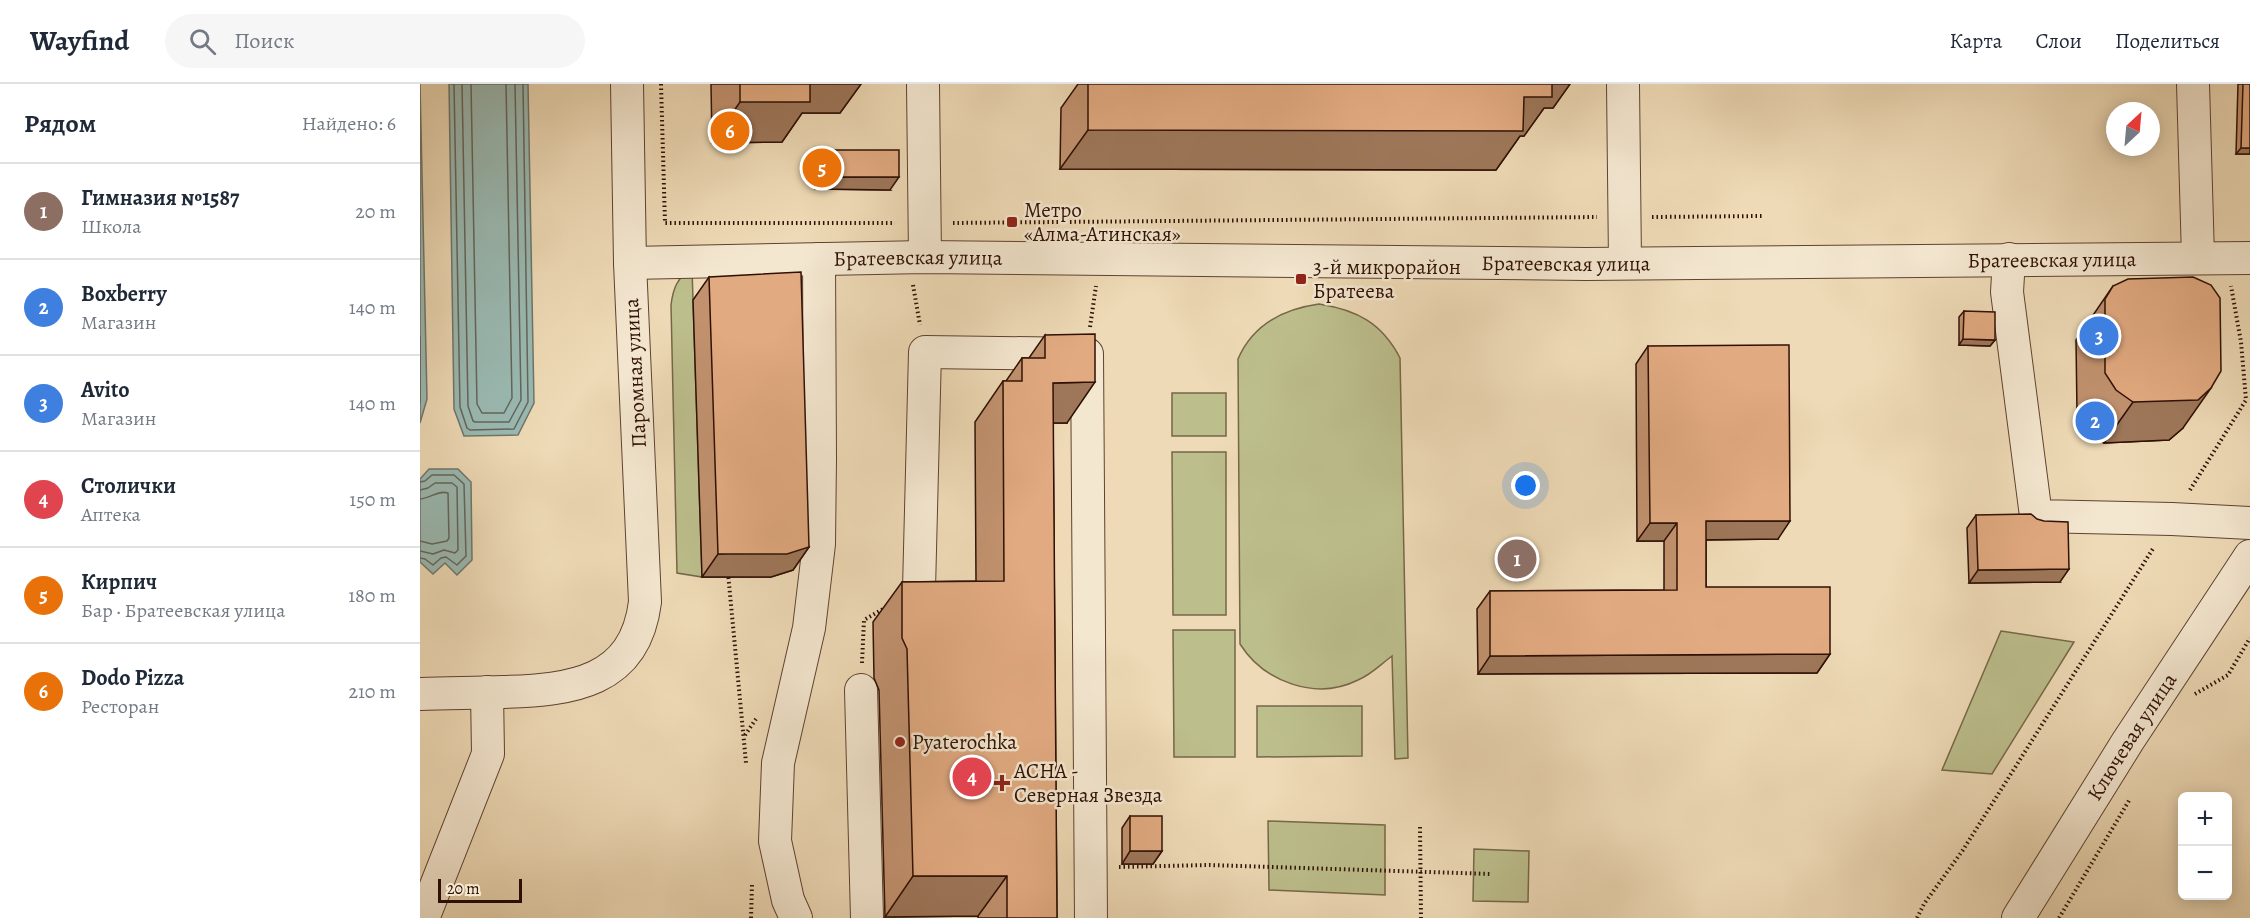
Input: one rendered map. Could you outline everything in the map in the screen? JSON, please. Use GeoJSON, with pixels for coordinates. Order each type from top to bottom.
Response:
{"type":"FeatureCollection","features":[{"type":"Feature","properties":{"kind":"street","name":"Паромная улица"},"geometry":{"type":"LineString","coordinates":[[487,693],[537,691],[571,686],[594,679],[610,670],[623,656],[635,639],[642,622],[645,602],[630,263],[627,84]]}},
{"type":"Feature","properties":{"kind":"street"},"geometry":{"type":"LineString","coordinates":[[918,267],[925,224],[923,84]]}},
{"type":"Feature","properties":{"kind":"street"},"geometry":{"type":"LineString","coordinates":[[1623,84],[1625,262]]}},
{"type":"Feature","properties":{"kind":"street"},"geometry":{"type":"LineString","coordinates":[[2193,84],[2198,258]]}},
{"type":"Feature","properties":{"kind":"street","name":"Братеевская улица"},"geometry":{"type":"LineString","coordinates":[[630,263],[819,259],[918,267],[2250,258]]}},
{"type":"Feature","properties":{"kind":"street"},"geometry":{"type":"LineString","coordinates":[[796,918],[788,900],[775,841],[777,763],[809,628],[819,544],[819,259]]}},
{"type":"Feature","properties":{"kind":"street"},"geometry":{"type":"LineString","coordinates":[[2009,259],[2007,292],[2036,516],[2250,523]]}},
{"type":"Feature","properties":{"kind":"street"},"geometry":{"type":"LineString","coordinates":[[919,589],[925,352],[1087,354],[1091,918]]}},
{"type":"Feature","properties":{"kind":"street","name":"Ключевая улица"},"geometry":{"type":"LineString","coordinates":[[2018,918],[2128,741],[2250,556]]}},
{"type":"Feature","properties":{"kind":"street"},"geometry":{"type":"LineString","coordinates":[[861,690],[867,918]]}},
{"type":"Feature","properties":{"kind":"street"},"geometry":{"type":"LineString","coordinates":[[420,694],[487,693],[488,754],[426,911],[420,911]]}},
{"type":"Feature","properties":{"kind":"path"},"geometry":{"type":"LineString","coordinates":[[661,84],[665,223],[925,224],[1763,216]]}},
{"type":"Feature","properties":{"kind":"path"},"geometry":{"type":"LineString","coordinates":[[918,267],[925,352]]}},
{"type":"Feature","properties":{"kind":"path"},"geometry":{"type":"LineString","coordinates":[[1087,354],[1097,277]]}},
{"type":"Feature","properties":{"kind":"path"},"geometry":{"type":"LineString","coordinates":[[1917,918],[1924,904],[1963,850],[2246,400],[2241,342],[2230,283]]}},
{"type":"Feature","properties":{"kind":"path"},"geometry":{"type":"LineString","coordinates":[[728,569],[747,772]]}},
{"type":"Feature","properties":{"kind":"path"},"geometry":{"type":"LineString","coordinates":[[861,690],[864,620],[919,589]]}},
{"type":"Feature","properties":{"kind":"path"},"geometry":{"type":"LineString","coordinates":[[2192,696],[2228,675],[2250,638]]}},
{"type":"Feature","properties":{"kind":"path"},"geometry":{"type":"LineString","coordinates":[[744,735],[757,718]]}},
{"type":"Feature","properties":{"kind":"path"},"geometry":{"type":"LineString","coordinates":[[2059,918],[2132,796]]}},
{"type":"Feature","properties":{"kind":"path"},"geometry":{"type":"LineString","coordinates":[[1420,827],[1421,918]]}},
{"type":"Feature","properties":{"kind":"path"},"geometry":{"type":"LineString","coordinates":[[1091,868],[1209,865],[1491,874]]}},
{"type":"Feature","properties":{"kind":"path"},"geometry":{"type":"LineString","coordinates":[[751,918],[752,873]]}},
{"type":"Feature","properties":{"kind":"green space"},"geometry":{"type":"Polygon","coordinates":[[[692,269],[702,577],[677,573],[671,305],[677,284],[692,269]]]}},
{"type":"Feature","properties":{"kind":"green space"},"geometry":{"type":"Polygon","coordinates":[[[1319,304],[1357,314],[1367,320],[1385,336],[1400,358],[1408,758],[1395,759],[1392,656],[1358,680],[1325,689],[1309,688],[1277,678],[1263,669],[1240,644],[1238,359],[1252,336],[1271,320],[1293,310],[1319,304]]]}},
{"type":"Feature","properties":{"kind":"green space"},"geometry":{"type":"Polygon","coordinates":[[[1172,393],[1226,393],[1226,436],[1172,436],[1172,393]]]}},
{"type":"Feature","properties":{"kind":"green space"},"geometry":{"type":"Polygon","coordinates":[[[1172,452],[1226,452],[1226,615],[1173,615],[1172,452]]]}},
{"type":"Feature","properties":{"kind":"green space"},"geometry":{"type":"Polygon","coordinates":[[[1173,630],[1235,630],[1235,757],[1174,757],[1173,630]]]}},
{"type":"Feature","properties":{"kind":"green space"},"geometry":{"type":"Polygon","coordinates":[[[2001,631],[2074,642],[1992,774],[1942,770],[2001,631]]]}},
{"type":"Feature","properties":{"kind":"green space"},"geometry":{"type":"Polygon","coordinates":[[[1257,706],[1362,706],[1362,756],[1257,757],[1257,706]]]}},
{"type":"Feature","properties":{"kind":"green space"},"geometry":{"type":"Polygon","coordinates":[[[1268,821],[1385,825],[1385,895],[1269,890],[1268,821]]]}},
{"type":"Feature","properties":{"kind":"green space"},"geometry":{"type":"Polygon","coordinates":[[[1474,849],[1529,851],[1528,902],[1473,901],[1474,849]]]}},
{"type":"Feature","properties":{"kind":"water"},"geometry":{"type":"Polygon","coordinates":[[[420,84],[427,399],[420,423],[420,84]]]}},
{"type":"Feature","properties":{"kind":"water"},"geometry":{"type":"Polygon","coordinates":[[[449,84],[528,84],[534,403],[518,435],[464,436],[454,409],[449,84]]]}},
{"type":"Feature","properties":{"kind":"water"},"geometry":{"type":"Polygon","coordinates":[[[429,469],[458,469],[471,482],[472,560],[457,575],[445,563],[433,574],[420,562],[420,479],[429,469]]]}},
{"type":"Feature","properties":{"kind":"building"},"geometry":{"type":"Polygon","coordinates":[[[740,84],[810,84],[810,102],[740,102],[740,84]]]}},
{"type":"Feature","properties":{"kind":"building"},"geometry":{"type":"Polygon","coordinates":[[[1088,84],[1552,84],[1552,97],[1524,97],[1523,131],[1088,130],[1088,84]]]}},
{"type":"Feature","properties":{"kind":"building"},"geometry":{"type":"Polygon","coordinates":[[[2243,84],[2250,84],[2250,148],[2241,148],[2243,84]]]}},
{"type":"Feature","properties":{"kind":"building"},"geometry":{"type":"Polygon","coordinates":[[[823,150],[899,150],[899,177],[823,177],[823,150]]]}},
{"type":"Feature","properties":{"kind":"building"},"geometry":{"type":"Polygon","coordinates":[[[801,272],[809,547],[787,554],[718,554],[709,277],[801,272]]]}},
{"type":"Feature","properties":{"kind":"building"},"geometry":{"type":"Polygon","coordinates":[[[2193,277],[2211,285],[2220,298],[2221,371],[2211,388],[2198,400],[2133,402],[2116,390],[2105,373],[2105,299],[2113,286],[2128,279],[2193,277]]]}},
{"type":"Feature","properties":{"kind":"building"},"geometry":{"type":"Polygon","coordinates":[[[1964,311],[1995,312],[1995,340],[1963,339],[1964,311]]]}},
{"type":"Feature","properties":{"kind":"building"},"geometry":{"type":"Polygon","coordinates":[[[1095,334],[1095,382],[1053,383],[1057,918],[1007,918],[1007,876],[913,876],[907,649],[902,638],[902,582],[1004,581],[1003,381],[1022,381],[1022,358],[1045,358],[1045,335],[1095,334]]]}},
{"type":"Feature","properties":{"kind":"building"},"geometry":{"type":"Polygon","coordinates":[[[1789,345],[1790,521],[1706,521],[1706,587],[1830,587],[1830,654],[1490,656],[1490,591],[1677,590],[1677,523],[1650,523],[1648,346],[1789,345]]]}},
{"type":"Feature","properties":{"kind":"building"},"geometry":{"type":"Polygon","coordinates":[[[2031,514],[2044,521],[2068,522],[2069,569],[1978,570],[1976,515],[2031,514]]]}},
{"type":"Feature","properties":{"kind":"building"},"geometry":{"type":"Polygon","coordinates":[[[1130,816],[1162,816],[1162,851],[1130,851],[1130,816]]]}},
{"type":"Feature","properties":{"kind":"place","name":"Dodo Pizza"},"geometry":{"type":"Point","coordinates":[730,131]}},
{"type":"Feature","properties":{"kind":"place","name":"Кирпич"},"geometry":{"type":"Point","coordinates":[822,168]}},
{"type":"Feature","properties":{"kind":"place","name":"Метро «Алма-Атинская»"},"geometry":{"type":"Point","coordinates":[1012,222]}},
{"type":"Feature","properties":{"kind":"place","name":"3-й микрорайон Братеева"},"geometry":{"type":"Point","coordinates":[1301,279]}},
{"type":"Feature","properties":{"kind":"place","name":"Avito"},"geometry":{"type":"Point","coordinates":[2099,336]}},
{"type":"Feature","properties":{"kind":"place","name":"Boxberry"},"geometry":{"type":"Point","coordinates":[2095,421]}},
{"type":"Feature","properties":{"kind":"place","name":"Гимназия №1587"},"geometry":{"type":"Point","coordinates":[1517,559]}},
{"type":"Feature","properties":{"kind":"place","name":"Pyaterochka"},"geometry":{"type":"Point","coordinates":[900,742]}},
{"type":"Feature","properties":{"kind":"place","name":"Столички"},"geometry":{"type":"Point","coordinates":[972,777]}},
{"type":"Feature","properties":{"kind":"place","name":"АСНА - Северная Звезда"},"geometry":{"type":"Point","coordinates":[1002,783]}}]}
